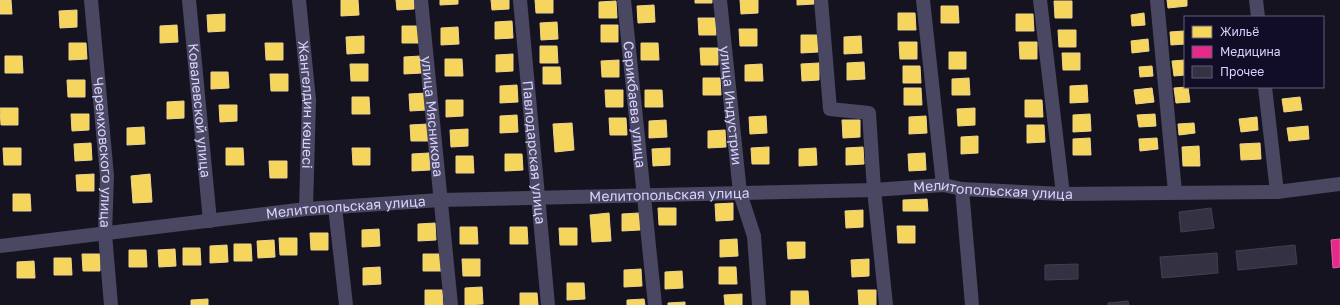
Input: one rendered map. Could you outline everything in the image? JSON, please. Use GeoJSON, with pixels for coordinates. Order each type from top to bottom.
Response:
{"type":"FeatureCollection","features":[{"type":"Feature","properties":{"kind":"street","name":"Черемховского улица"},"geometry":{"type":"LineString","coordinates":[[91,0],[107,176],[105,234],[111,305]]}},
{"type":"Feature","properties":{"kind":"street","name":"Ковалевской улица"},"geometry":{"type":"LineString","coordinates":[[188,0],[210,221]]}},
{"type":"Feature","properties":{"kind":"street","name":"Жангелдин көшесі"},"geometry":{"type":"LineString","coordinates":[[299,0],[309,100],[306,209]]}},
{"type":"Feature","properties":{"kind":"street","name":"улица Мясникова"},"geometry":{"type":"LineString","coordinates":[[421,0],[451,305]]}},
{"type":"Feature","properties":{"kind":"street","name":"Павлодарская улица"},"geometry":{"type":"LineString","coordinates":[[520,0],[548,305]]}},
{"type":"Feature","properties":{"kind":"street","name":"Серикбаева улица"},"geometry":{"type":"LineString","coordinates":[[624,0],[655,305]]}},
{"type":"Feature","properties":{"kind":"street","name":"улица Индустрии"},"geometry":{"type":"LineString","coordinates":[[720,0],[740,193],[754,236],[760,305]]}},
{"type":"Feature","properties":{"kind":"street"},"geometry":{"type":"LineString","coordinates":[[821,0],[830,109],[869,112],[874,190],[886,305]]}},
{"type":"Feature","properties":{"kind":"street"},"geometry":{"type":"LineString","coordinates":[[923,0],[943,185]]}},
{"type":"Feature","properties":{"kind":"street"},"geometry":{"type":"LineString","coordinates":[[1040,0],[1063,194]]}},
{"type":"Feature","properties":{"kind":"street"},"geometry":{"type":"LineString","coordinates":[[1156,0],[1175,192]]}},
{"type":"Feature","properties":{"kind":"street"},"geometry":{"type":"LineString","coordinates":[[1256,0],[1258,16]]}},
{"type":"Feature","properties":{"kind":"street"},"geometry":{"type":"LineString","coordinates":[[1266,88],[1277,192]]}},
{"type":"Feature","properties":{"kind":"street","name":"Мелитопольская улица"},"geometry":{"type":"LineString","coordinates":[[0,246],[306,209],[440,200],[643,194],[874,190],[943,185],[962,189],[1063,194],[1277,192],[1340,184]]}},
{"type":"Feature","properties":{"kind":"street"},"geometry":{"type":"LineString","coordinates":[[962,189],[972,305]]}},
{"type":"Feature","properties":{"kind":"street"},"geometry":{"type":"LineString","coordinates":[[335,208],[346,305]]}},
{"type":"Feature","properties":{"kind":"building: Жильё"},"geometry":{"type":"Polygon","coordinates":[[[0,0],[11,0],[12,14],[0,14],[0,0]]]}},
{"type":"Feature","properties":{"kind":"building: Жильё"},"geometry":{"type":"Polygon","coordinates":[[[341,0],[358,0],[359,15],[341,16],[341,0]]]}},
{"type":"Feature","properties":{"kind":"building: Жильё"},"geometry":{"type":"Polygon","coordinates":[[[396,0],[414,0],[414,9],[397,10],[396,0]]]}},
{"type":"Feature","properties":{"kind":"building: Жильё"},"geometry":{"type":"Polygon","coordinates":[[[440,0],[458,0],[458,4],[440,5],[440,0]]]}},
{"type":"Feature","properties":{"kind":"building: Жильё"},"geometry":{"type":"Polygon","coordinates":[[[491,0],[509,0],[509,9],[492,10],[491,0]]]}},
{"type":"Feature","properties":{"kind":"building: Жильё"},"geometry":{"type":"Polygon","coordinates":[[[535,0],[553,0],[553,13],[536,13],[535,0]]]}},
{"type":"Feature","properties":{"kind":"building: Жильё"},"geometry":{"type":"Polygon","coordinates":[[[695,0],[712,0],[712,3],[695,3],[695,0]]]}},
{"type":"Feature","properties":{"kind":"building: Жильё"},"geometry":{"type":"Polygon","coordinates":[[[740,0],[758,0],[758,13],[741,14],[740,0]]]}},
{"type":"Feature","properties":{"kind":"building: Жильё"},"geometry":{"type":"Polygon","coordinates":[[[797,0],[814,0],[814,4],[797,5],[797,0]]]}},
{"type":"Feature","properties":{"kind":"building: Жильё"},"geometry":{"type":"Polygon","coordinates":[[[1167,0],[1187,0],[1187,6],[1168,8],[1167,0]]]}},
{"type":"Feature","properties":{"kind":"building: Жильё"},"geometry":{"type":"Polygon","coordinates":[[[616,1],[617,18],[599,18],[599,2],[616,1]]]}},
{"type":"Feature","properties":{"kind":"building: Жильё"},"geometry":{"type":"Polygon","coordinates":[[[1054,1],[1072,1],[1072,18],[1055,18],[1054,1]]]}},
{"type":"Feature","properties":{"kind":"building: Жильё"},"geometry":{"type":"Polygon","coordinates":[[[654,5],[655,22],[638,23],[637,6],[654,5]]]}},
{"type":"Feature","properties":{"kind":"building: Жильё"},"geometry":{"type":"Polygon","coordinates":[[[941,6],[958,6],[959,23],[941,23],[941,6]]]}},
{"type":"Feature","properties":{"kind":"building: Жильё"},"geometry":{"type":"Polygon","coordinates":[[[77,10],[77,27],[60,28],[59,11],[77,10]]]}},
{"type":"Feature","properties":{"kind":"building: Жильё"},"geometry":{"type":"Polygon","coordinates":[[[898,13],[915,13],[916,30],[898,30],[898,13]]]}},
{"type":"Feature","properties":{"kind":"building: Жильё"},"geometry":{"type":"Polygon","coordinates":[[[1144,13],[1145,25],[1132,26],[1131,15],[1144,13]]]}},
{"type":"Feature","properties":{"kind":"building: Жильё"},"geometry":{"type":"Polygon","coordinates":[[[225,14],[225,31],[208,32],[207,15],[225,14]]]}},
{"type":"Feature","properties":{"kind":"building: Жильё"},"geometry":{"type":"Polygon","coordinates":[[[1016,14],[1033,14],[1034,31],[1016,31],[1016,14]]]}},
{"type":"Feature","properties":{"kind":"building: Жильё"},"geometry":{"type":"Polygon","coordinates":[[[698,18],[716,18],[716,35],[699,35],[698,18]]]}},
{"type":"Feature","properties":{"kind":"building: Жильё"},"geometry":{"type":"Polygon","coordinates":[[[512,21],[513,38],[495,39],[495,22],[512,21]]]}},
{"type":"Feature","properties":{"kind":"building: Жильё"},"geometry":{"type":"Polygon","coordinates":[[[557,22],[558,39],[541,40],[540,23],[557,22]]]}},
{"type":"Feature","properties":{"kind":"building: Жильё"},"geometry":{"type":"Polygon","coordinates":[[[177,25],[178,42],[160,43],[160,26],[177,25]]]}},
{"type":"Feature","properties":{"kind":"building: Жильё"},"geometry":{"type":"Polygon","coordinates":[[[601,25],[618,25],[618,42],[601,42],[601,25]]]}},
{"type":"Feature","properties":{"kind":"building: Жильё"},"geometry":{"type":"Polygon","coordinates":[[[402,26],[419,26],[420,43],[402,43],[402,26]]]}},
{"type":"Feature","properties":{"kind":"building: Жильё"},"geometry":{"type":"Polygon","coordinates":[[[458,27],[459,44],[441,45],[441,28],[458,27]]]}},
{"type":"Feature","properties":{"kind":"building: Жильё"},"geometry":{"type":"Polygon","coordinates":[[[739,29],[757,29],[757,46],[740,46],[739,29]]]}},
{"type":"Feature","properties":{"kind":"building: Жильё"},"geometry":{"type":"Polygon","coordinates":[[[1058,30],[1076,30],[1076,47],[1059,47],[1058,30]]]}},
{"type":"Feature","properties":{"kind":"building: Жильё"},"geometry":{"type":"Polygon","coordinates":[[[1184,31],[1184,44],[1171,45],[1170,32],[1184,31]]]}},
{"type":"Feature","properties":{"kind":"building: Жильё"},"geometry":{"type":"Polygon","coordinates":[[[801,35],[818,35],[818,52],[801,53],[801,35]]]}},
{"type":"Feature","properties":{"kind":"building: Жильё"},"geometry":{"type":"Polygon","coordinates":[[[364,36],[364,53],[347,54],[346,37],[364,36]]]}},
{"type":"Feature","properties":{"kind":"building: Жильё"},"geometry":{"type":"Polygon","coordinates":[[[861,36],[862,53],[844,54],[844,37],[861,36]]]}},
{"type":"Feature","properties":{"kind":"building: Жильё"},"geometry":{"type":"Polygon","coordinates":[[[1148,39],[1149,51],[1132,53],[1131,41],[1148,39]]]}},
{"type":"Feature","properties":{"kind":"building: Жильё"},"geometry":{"type":"Polygon","coordinates":[[[899,42],[917,42],[917,59],[900,59],[899,42]]]}},
{"type":"Feature","properties":{"kind":"building: Жильё"},"geometry":{"type":"Polygon","coordinates":[[[1019,42],[1037,42],[1037,59],[1020,59],[1019,42]]]}},
{"type":"Feature","properties":{"kind":"building: Жильё"},"geometry":{"type":"Polygon","coordinates":[[[69,43],[86,43],[87,59],[69,60],[69,43]]]}},
{"type":"Feature","properties":{"kind":"building: Жильё"},"geometry":{"type":"Polygon","coordinates":[[[265,43],[283,43],[283,60],[266,60],[265,43]]]}},
{"type":"Feature","properties":{"kind":"building: Жильё"},"geometry":{"type":"Polygon","coordinates":[[[641,43],[658,43],[659,60],[641,60],[641,43]]]}},
{"type":"Feature","properties":{"kind":"building: Жильё"},"geometry":{"type":"Polygon","coordinates":[[[540,46],[557,46],[558,63],[540,63],[540,46]]]}},
{"type":"Feature","properties":{"kind":"building: Жильё"},"geometry":{"type":"Polygon","coordinates":[[[700,48],[718,48],[718,65],[701,65],[700,48]]]}},
{"type":"Feature","properties":{"kind":"building: Жильё"},"geometry":{"type":"Polygon","coordinates":[[[949,52],[966,52],[966,69],[949,69],[949,52]]]}},
{"type":"Feature","properties":{"kind":"building: Жильё"},"geometry":{"type":"Polygon","coordinates":[[[1062,53],[1080,53],[1080,70],[1063,70],[1062,53]]]}},
{"type":"Feature","properties":{"kind":"building: Жильё"},"geometry":{"type":"Polygon","coordinates":[[[513,54],[513,71],[496,72],[496,55],[513,54]]]}},
{"type":"Feature","properties":{"kind":"building: Жильё"},"geometry":{"type":"Polygon","coordinates":[[[5,56],[22,56],[23,73],[5,73],[5,56]]]}},
{"type":"Feature","properties":{"kind":"building: Жильё"},"geometry":{"type":"Polygon","coordinates":[[[421,56],[422,73],[404,74],[404,57],[421,56]]]}},
{"type":"Feature","properties":{"kind":"building: Жильё"},"geometry":{"type":"Polygon","coordinates":[[[445,59],[462,59],[463,76],[445,76],[445,59]]]}},
{"type":"Feature","properties":{"kind":"building: Жильё"},"geometry":{"type":"Polygon","coordinates":[[[619,60],[619,77],[602,77],[601,61],[619,60]]]}},
{"type":"Feature","properties":{"kind":"building: Жильё"},"geometry":{"type":"Polygon","coordinates":[[[1184,60],[1184,75],[1174,76],[1172,61],[1184,60]]]}},
{"type":"Feature","properties":{"kind":"building: Жильё"},"geometry":{"type":"Polygon","coordinates":[[[864,62],[865,79],[847,80],[847,63],[864,62]]]}},
{"type":"Feature","properties":{"kind":"building: Жильё"},"geometry":{"type":"Polygon","coordinates":[[[819,63],[819,80],[802,81],[801,64],[819,63]]]}},
{"type":"Feature","properties":{"kind":"building: Жильё"},"geometry":{"type":"Polygon","coordinates":[[[350,64],[368,64],[368,81],[351,81],[350,64]]]}},
{"type":"Feature","properties":{"kind":"building: Жильё"},"geometry":{"type":"Polygon","coordinates":[[[762,64],[763,81],[745,81],[745,65],[762,64]]]}},
{"type":"Feature","properties":{"kind":"building: Жильё"},"geometry":{"type":"Polygon","coordinates":[[[903,66],[920,66],[921,83],[903,83],[903,66]]]}},
{"type":"Feature","properties":{"kind":"building: Жильё"},"geometry":{"type":"Polygon","coordinates":[[[1152,66],[1153,76],[1140,77],[1139,67],[1152,66]]]}},
{"type":"Feature","properties":{"kind":"building: Жильё"},"geometry":{"type":"Polygon","coordinates":[[[543,67],[560,67],[561,84],[543,84],[543,67]]]}},
{"type":"Feature","properties":{"kind":"building: Жильё"},"geometry":{"type":"Polygon","coordinates":[[[211,72],[228,72],[229,88],[211,89],[211,72]]]}},
{"type":"Feature","properties":{"kind":"building: Жильё"},"geometry":{"type":"Polygon","coordinates":[[[270,74],[288,74],[288,91],[271,91],[270,74]]]}},
{"type":"Feature","properties":{"kind":"building: Жильё"},"geometry":{"type":"Polygon","coordinates":[[[703,78],[720,78],[721,95],[703,95],[703,78]]]}},
{"type":"Feature","properties":{"kind":"building: Жильё"},"geometry":{"type":"Polygon","coordinates":[[[969,78],[970,95],[952,95],[952,79],[969,78]]]}},
{"type":"Feature","properties":{"kind":"building: Жильё"},"geometry":{"type":"Polygon","coordinates":[[[67,80],[85,80],[85,97],[68,97],[67,80]]]}},
{"type":"Feature","properties":{"kind":"building: Жильё"},"geometry":{"type":"Polygon","coordinates":[[[517,85],[518,102],[500,103],[500,86],[517,85]]]}},
{"type":"Feature","properties":{"kind":"building: Жильё"},"geometry":{"type":"Polygon","coordinates":[[[1087,85],[1088,102],[1070,103],[1070,86],[1087,85]]]}},
{"type":"Feature","properties":{"kind":"building: Жильё"},"geometry":{"type":"Polygon","coordinates":[[[904,88],[921,88],[922,105],[904,105],[904,88]]]}},
{"type":"Feature","properties":{"kind":"building: Жильё"},"geometry":{"type":"Polygon","coordinates":[[[1152,88],[1154,102],[1136,104],[1134,90],[1152,88]]]}},
{"type":"Feature","properties":{"kind":"building: Жильё"},"geometry":{"type":"Polygon","coordinates":[[[1174,88],[1188,88],[1190,102],[1176,103],[1174,88]]]}},
{"type":"Feature","properties":{"kind":"building: Жильё"},"geometry":{"type":"Polygon","coordinates":[[[605,90],[623,90],[623,107],[606,107],[605,90]]]}},
{"type":"Feature","properties":{"kind":"building: Жильё"},"geometry":{"type":"Polygon","coordinates":[[[645,90],[662,90],[663,107],[645,107],[645,90]]]}},
{"type":"Feature","properties":{"kind":"building: Жильё"},"geometry":{"type":"Polygon","coordinates":[[[427,93],[427,110],[410,111],[409,94],[427,93]]]}},
{"type":"Feature","properties":{"kind":"building: Жильё"},"geometry":{"type":"Polygon","coordinates":[[[352,97],[369,97],[370,114],[352,114],[352,97]]]}},
{"type":"Feature","properties":{"kind":"building: Жильё"},"geometry":{"type":"Polygon","coordinates":[[[1300,97],[1302,110],[1284,112],[1282,99],[1300,97]]]}},
{"type":"Feature","properties":{"kind":"building: Жильё"},"geometry":{"type":"Polygon","coordinates":[[[446,100],[463,100],[463,116],[446,117],[446,100]]]}},
{"type":"Feature","properties":{"kind":"building: Жильё"},"geometry":{"type":"Polygon","coordinates":[[[1025,100],[1042,100],[1043,117],[1025,117],[1025,100]]]}},
{"type":"Feature","properties":{"kind":"building: Жильё"},"geometry":{"type":"Polygon","coordinates":[[[184,101],[184,118],[167,119],[167,102],[184,101]]]}},
{"type":"Feature","properties":{"kind":"building: Жильё"},"geometry":{"type":"Polygon","coordinates":[[[219,105],[237,105],[237,121],[220,122],[219,105]]]}},
{"type":"Feature","properties":{"kind":"building: Жильё"},"geometry":{"type":"Polygon","coordinates":[[[0,108],[18,108],[18,125],[1,125],[0,108]]]}},
{"type":"Feature","properties":{"kind":"building: Жильё"},"geometry":{"type":"Polygon","coordinates":[[[975,108],[975,125],[958,126],[957,109],[975,108]]]}},
{"type":"Feature","properties":{"kind":"building: Жильё"},"geometry":{"type":"Polygon","coordinates":[[[71,114],[89,114],[89,130],[72,131],[71,114]]]}},
{"type":"Feature","properties":{"kind":"building: Жильё"},"geometry":{"type":"Polygon","coordinates":[[[1090,114],[1091,131],[1073,132],[1073,115],[1090,114]]]}},
{"type":"Feature","properties":{"kind":"building: Жильё"},"geometry":{"type":"Polygon","coordinates":[[[1155,114],[1156,126],[1139,127],[1137,115],[1155,114]]]}},
{"type":"Feature","properties":{"kind":"building: Жильё"},"geometry":{"type":"Polygon","coordinates":[[[517,115],[518,132],[500,133],[500,116],[517,115]]]}},
{"type":"Feature","properties":{"kind":"building: Жильё"},"geometry":{"type":"Polygon","coordinates":[[[766,116],[767,133],[750,134],[749,117],[766,116]]]}},
{"type":"Feature","properties":{"kind":"building: Жильё"},"geometry":{"type":"Polygon","coordinates":[[[926,116],[927,133],[909,134],[909,117],[926,116]]]}},
{"type":"Feature","properties":{"kind":"building: Жильё"},"geometry":{"type":"Polygon","coordinates":[[[1257,117],[1258,130],[1241,132],[1239,119],[1257,117]]]}},
{"type":"Feature","properties":{"kind":"building: Жильё"},"geometry":{"type":"Polygon","coordinates":[[[609,118],[626,118],[627,135],[610,135],[609,118]]]}},
{"type":"Feature","properties":{"kind":"building: Жильё"},"geometry":{"type":"Polygon","coordinates":[[[666,120],[667,137],[649,138],[649,121],[666,120]]]}},
{"type":"Feature","properties":{"kind":"building: Жильё"},"geometry":{"type":"Polygon","coordinates":[[[842,120],[860,120],[860,137],[843,138],[842,120]]]}},
{"type":"Feature","properties":{"kind":"building: Жильё"},"geometry":{"type":"Polygon","coordinates":[[[572,123],[574,150],[555,152],[553,124],[572,123]]]}},
{"type":"Feature","properties":{"kind":"building: Жильё"},"geometry":{"type":"Polygon","coordinates":[[[1194,123],[1195,133],[1179,135],[1178,124],[1194,123]]]}},
{"type":"Feature","properties":{"kind":"building: Жильё"},"geometry":{"type":"Polygon","coordinates":[[[428,124],[428,141],[411,141],[410,125],[428,124]]]}},
{"type":"Feature","properties":{"kind":"building: Жильё"},"geometry":{"type":"Polygon","coordinates":[[[1027,125],[1044,125],[1045,142],[1027,143],[1027,125]]]}},
{"type":"Feature","properties":{"kind":"building: Жильё"},"geometry":{"type":"Polygon","coordinates":[[[1308,126],[1309,139],[1289,141],[1287,128],[1308,126]]]}},
{"type":"Feature","properties":{"kind":"building: Жильё"},"geometry":{"type":"Polygon","coordinates":[[[144,127],[145,144],[127,145],[127,128],[144,127]]]}},
{"type":"Feature","properties":{"kind":"building: Жильё"},"geometry":{"type":"Polygon","coordinates":[[[468,129],[468,146],[451,147],[450,130],[468,129]]]}},
{"type":"Feature","properties":{"kind":"building: Жильё"},"geometry":{"type":"Polygon","coordinates":[[[725,130],[726,147],[708,148],[708,131],[725,130]]]}},
{"type":"Feature","properties":{"kind":"building: Жильё"},"geometry":{"type":"Polygon","coordinates":[[[978,136],[978,153],[961,154],[961,137],[978,136]]]}},
{"type":"Feature","properties":{"kind":"building: Жильё"},"geometry":{"type":"Polygon","coordinates":[[[1090,138],[1091,155],[1073,155],[1073,139],[1090,138]]]}},
{"type":"Feature","properties":{"kind":"building: Жильё"},"geometry":{"type":"Polygon","coordinates":[[[1157,138],[1158,149],[1140,151],[1139,139],[1157,138]]]}},
{"type":"Feature","properties":{"kind":"building: Жильё"},"geometry":{"type":"Polygon","coordinates":[[[91,143],[92,160],[75,161],[74,144],[91,143]]]}},
{"type":"Feature","properties":{"kind":"building: Жильё"},"geometry":{"type":"Polygon","coordinates":[[[1260,143],[1261,159],[1241,160],[1240,144],[1260,143]]]}},
{"type":"Feature","properties":{"kind":"building: Жильё"},"geometry":{"type":"Polygon","coordinates":[[[1199,146],[1200,166],[1183,166],[1182,147],[1199,146]]]}},
{"type":"Feature","properties":{"kind":"building: Жильё"},"geometry":{"type":"Polygon","coordinates":[[[769,147],[769,164],[752,164],[751,148],[769,147]]]}},
{"type":"Feature","properties":{"kind":"building: Жильё"},"geometry":{"type":"Polygon","coordinates":[[[863,147],[864,164],[846,165],[846,148],[863,147]]]}},
{"type":"Feature","properties":{"kind":"building: Жильё"},"geometry":{"type":"Polygon","coordinates":[[[3,148],[21,148],[21,165],[4,165],[3,148]]]}},
{"type":"Feature","properties":{"kind":"building: Жильё"},"geometry":{"type":"Polygon","coordinates":[[[226,148],[243,148],[244,165],[226,165],[226,148]]]}},
{"type":"Feature","properties":{"kind":"building: Жильё"},"geometry":{"type":"Polygon","coordinates":[[[352,148],[370,148],[370,165],[353,165],[352,148]]]}},
{"type":"Feature","properties":{"kind":"building: Жильё"},"geometry":{"type":"Polygon","coordinates":[[[670,148],[670,165],[653,166],[652,149],[670,148]]]}},
{"type":"Feature","properties":{"kind":"building: Жильё"},"geometry":{"type":"Polygon","coordinates":[[[816,148],[817,165],[799,166],[799,149],[816,148]]]}},
{"type":"Feature","properties":{"kind":"building: Жильё"},"geometry":{"type":"Polygon","coordinates":[[[429,153],[430,170],[412,171],[412,154],[429,153]]]}},
{"type":"Feature","properties":{"kind":"building: Жильё"},"geometry":{"type":"Polygon","coordinates":[[[925,153],[926,170],[909,171],[908,154],[925,153]]]}},
{"type":"Feature","properties":{"kind":"building: Жильё"},"geometry":{"type":"Polygon","coordinates":[[[505,154],[522,154],[523,170],[505,171],[505,154]]]}},
{"type":"Feature","properties":{"kind":"building: Жильё"},"geometry":{"type":"Polygon","coordinates":[[[456,156],[473,156],[474,173],[456,173],[456,156]]]}},
{"type":"Feature","properties":{"kind":"building: Жильё"},"geometry":{"type":"Polygon","coordinates":[[[269,161],[287,161],[287,178],[270,178],[269,161]]]}},
{"type":"Feature","properties":{"kind":"building: Жильё"},"geometry":{"type":"Polygon","coordinates":[[[94,174],[94,191],[77,191],[76,175],[94,174]]]}},
{"type":"Feature","properties":{"kind":"building: Жильё"},"geometry":{"type":"Polygon","coordinates":[[[150,174],[152,202],[133,203],[131,176],[150,174]]]}},
{"type":"Feature","properties":{"kind":"building: Жильё"},"geometry":{"type":"Polygon","coordinates":[[[13,194],[30,194],[31,211],[13,211],[13,194]]]}},
{"type":"Feature","properties":{"kind":"building: Жильё"},"geometry":{"type":"Polygon","coordinates":[[[927,199],[928,211],[903,211],[903,200],[927,199]]]}},
{"type":"Feature","properties":{"kind":"building: Жильё"},"geometry":{"type":"Polygon","coordinates":[[[733,203],[733,220],[716,221],[715,204],[733,203]]]}},
{"type":"Feature","properties":{"kind":"building: Жильё"},"geometry":{"type":"Polygon","coordinates":[[[658,208],[676,208],[676,225],[659,225],[658,208]]]}},
{"type":"Feature","properties":{"kind":"building: Жильё"},"geometry":{"type":"Polygon","coordinates":[[[863,210],[863,227],[846,228],[845,211],[863,210]]]}},
{"type":"Feature","properties":{"kind":"building: Жильё"},"geometry":{"type":"Polygon","coordinates":[[[609,213],[611,241],[592,242],[590,215],[609,213]]]}},
{"type":"Feature","properties":{"kind":"building: Жильё"},"geometry":{"type":"Polygon","coordinates":[[[639,213],[640,230],[622,231],[622,214],[639,213]]]}},
{"type":"Feature","properties":{"kind":"building: Жильё"},"geometry":{"type":"Polygon","coordinates":[[[435,223],[436,240],[418,241],[418,224],[435,223]]]}},
{"type":"Feature","properties":{"kind":"building: Жильё"},"geometry":{"type":"Polygon","coordinates":[[[897,226],[915,226],[915,243],[898,243],[897,226]]]}},
{"type":"Feature","properties":{"kind":"building: Жильё"},"geometry":{"type":"Polygon","coordinates":[[[460,227],[477,227],[478,244],[460,244],[460,227]]]}},
{"type":"Feature","properties":{"kind":"building: Жильё"},"geometry":{"type":"Polygon","coordinates":[[[510,227],[527,227],[528,244],[510,244],[510,227]]]}},
{"type":"Feature","properties":{"kind":"building: Жильё"},"geometry":{"type":"Polygon","coordinates":[[[559,228],[577,228],[577,245],[560,245],[559,228]]]}},
{"type":"Feature","properties":{"kind":"building: Жильё"},"geometry":{"type":"Polygon","coordinates":[[[379,229],[380,246],[362,247],[362,230],[379,229]]]}},
{"type":"Feature","properties":{"kind":"building: Жильё"},"geometry":{"type":"Polygon","coordinates":[[[310,233],[328,233],[328,250],[311,250],[310,233]]]}},
{"type":"Feature","properties":{"kind":"building: Жильё"},"geometry":{"type":"Polygon","coordinates":[[[279,238],[297,238],[297,255],[280,255],[279,238]]]}},
{"type":"Feature","properties":{"kind":"building: Жильё"},"geometry":{"type":"Polygon","coordinates":[[[737,239],[738,256],[720,257],[720,240],[737,239]]]}},
{"type":"Feature","properties":{"kind":"building: Жильё"},"geometry":{"type":"Polygon","coordinates":[[[274,240],[275,257],[258,258],[257,241],[274,240]]]}},
{"type":"Feature","properties":{"kind":"building: Жильё"},"geometry":{"type":"Polygon","coordinates":[[[787,242],[805,242],[805,258],[788,259],[787,242]]]}},
{"type":"Feature","properties":{"kind":"building: Жильё"},"geometry":{"type":"Polygon","coordinates":[[[234,244],[251,244],[252,261],[234,261],[234,244]]]}},
{"type":"Feature","properties":{"kind":"building: Жильё"},"geometry":{"type":"Polygon","coordinates":[[[227,245],[228,262],[210,263],[210,246],[227,245]]]}},
{"type":"Feature","properties":{"kind":"building: Жильё"},"geometry":{"type":"Polygon","coordinates":[[[183,248],[200,248],[201,265],[183,265],[183,248]]]}},
{"type":"Feature","properties":{"kind":"building: Жильё"},"geometry":{"type":"Polygon","coordinates":[[[175,249],[176,266],[159,267],[158,250],[175,249]]]}},
{"type":"Feature","properties":{"kind":"building: Жильё"},"geometry":{"type":"Polygon","coordinates":[[[129,250],[146,250],[147,267],[129,267],[129,250]]]}},
{"type":"Feature","properties":{"kind":"building: Жильё"},"geometry":{"type":"Polygon","coordinates":[[[82,254],[100,254],[100,271],[83,271],[82,254]]]}},
{"type":"Feature","properties":{"kind":"building: Жильё"},"geometry":{"type":"Polygon","coordinates":[[[423,254],[440,254],[441,271],[423,271],[423,254]]]}},
{"type":"Feature","properties":{"kind":"building: Жильё"},"geometry":{"type":"Polygon","coordinates":[[[54,258],[71,258],[72,275],[54,275],[54,258]]]}},
{"type":"Feature","properties":{"kind":"building: Жильё"},"geometry":{"type":"Polygon","coordinates":[[[462,259],[480,259],[480,276],[463,276],[462,259]]]}},
{"type":"Feature","properties":{"kind":"building: Жильё"},"geometry":{"type":"Polygon","coordinates":[[[869,259],[869,276],[852,277],[851,260],[869,259]]]}},
{"type":"Feature","properties":{"kind":"building: Жильё"},"geometry":{"type":"Polygon","coordinates":[[[34,261],[35,278],[17,278],[17,262],[34,261]]]}},
{"type":"Feature","properties":{"kind":"building: Жильё"},"geometry":{"type":"Polygon","coordinates":[[[380,267],[381,284],[363,285],[363,268],[380,267]]]}},
{"type":"Feature","properties":{"kind":"building: Жильё"},"geometry":{"type":"Polygon","coordinates":[[[719,267],[736,267],[737,284],[719,284],[719,267]]]}},
{"type":"Feature","properties":{"kind":"building: Жильё"},"geometry":{"type":"Polygon","coordinates":[[[641,269],[642,286],[624,287],[624,270],[641,269]]]}},
{"type":"Feature","properties":{"kind":"building: Жильё"},"geometry":{"type":"Polygon","coordinates":[[[682,271],[683,288],[665,289],[665,272],[682,271]]]}},
{"type":"Feature","properties":{"kind":"building: Жильё"},"geometry":{"type":"Polygon","coordinates":[[[567,283],[584,283],[585,299],[567,300],[567,283]]]}},
{"type":"Feature","properties":{"kind":"building: Жильё"},"geometry":{"type":"Polygon","coordinates":[[[482,287],[483,304],[465,305],[465,288],[482,287]]]}},
{"type":"Feature","properties":{"kind":"building: Жильё"},"geometry":{"type":"Polygon","coordinates":[[[425,290],[442,290],[443,305],[425,305],[425,290]]]}},
{"type":"Feature","properties":{"kind":"building: Жильё"},"geometry":{"type":"Polygon","coordinates":[[[858,290],[876,290],[876,305],[859,305],[858,290]]]}},
{"type":"Feature","properties":{"kind":"building: Жильё"},"geometry":{"type":"Polygon","coordinates":[[[791,291],[808,291],[809,305],[791,305],[791,291]]]}},
{"type":"Feature","properties":{"kind":"building: Жильё"},"geometry":{"type":"Polygon","coordinates":[[[520,293],[537,293],[538,305],[520,305],[520,293]]]}},
{"type":"Feature","properties":{"kind":"building: Жильё"},"geometry":{"type":"Polygon","coordinates":[[[742,294],[742,305],[725,305],[724,295],[742,294]]]}},
{"type":"Feature","properties":{"kind":"building: Жильё"},"geometry":{"type":"Polygon","coordinates":[[[208,299],[208,305],[191,305],[191,300],[208,299]]]}},
{"type":"Feature","properties":{"kind":"building: Жильё"},"geometry":{"type":"Polygon","coordinates":[[[644,299],[645,305],[627,305],[627,300],[644,299]]]}},
{"type":"Feature","properties":{"kind":"building: Жильё"},"geometry":{"type":"Polygon","coordinates":[[[685,302],[685,305],[668,305],[668,303],[685,302]]]}},
{"type":"Feature","properties":{"kind":"building: Медицина"},"geometry":{"type":"Polygon","coordinates":[[[1340,239],[1340,267],[1333,268],[1331,240],[1340,239]]]}},
{"type":"Feature","properties":{"kind":"building: Прочее"},"geometry":{"type":"Polygon","coordinates":[[[1211,208],[1214,228],[1181,232],[1179,212],[1211,208]]]}},
{"type":"Feature","properties":{"kind":"building: Прочее"},"geometry":{"type":"Polygon","coordinates":[[[1295,245],[1297,264],[1238,270],[1236,251],[1295,245]]]}},
{"type":"Feature","properties":{"kind":"building: Прочее"},"geometry":{"type":"Polygon","coordinates":[[[1217,253],[1218,273],[1162,278],[1160,257],[1217,253]]]}},
{"type":"Feature","properties":{"kind":"building: Прочее"},"geometry":{"type":"Polygon","coordinates":[[[1078,264],[1078,279],[1045,280],[1045,265],[1078,264]]]}},
{"type":"Feature","properties":{"kind":"building: Прочее"},"geometry":{"type":"Polygon","coordinates":[[[1128,301],[1129,305],[1108,305],[1108,303],[1128,301]]]}}]}
